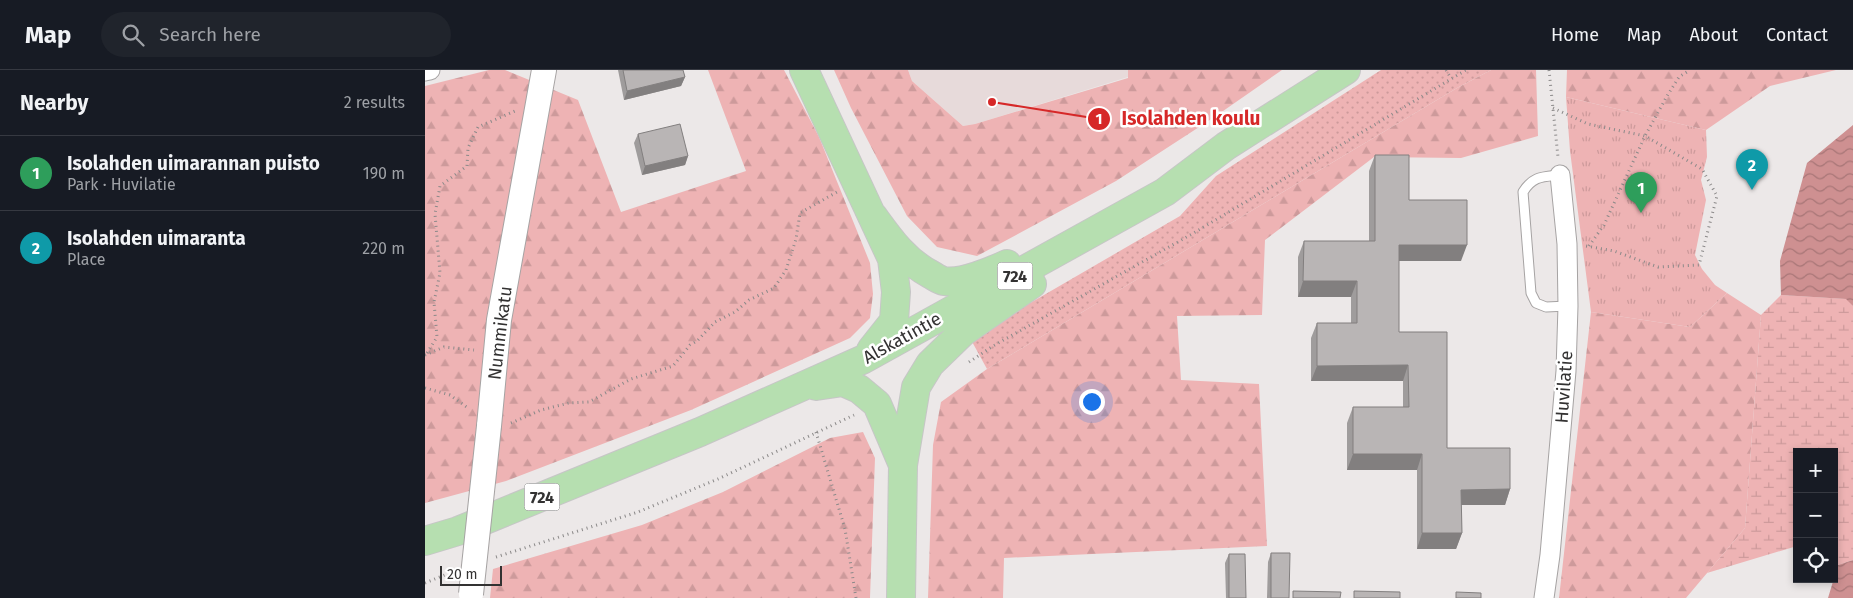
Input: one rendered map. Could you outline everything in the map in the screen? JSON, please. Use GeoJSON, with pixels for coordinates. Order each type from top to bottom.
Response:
{"type":"FeatureCollection","features":[{"type":"Feature","properties":{"kind":"main road"},"geometry":{"type":"LineString","coordinates":[[804,70],[892,259],[896,292],[893,320],[864,359]]}},
{"type":"Feature","properties":{"kind":"main road","name":"Alskatintie"},"geometry":{"type":"LineString","coordinates":[[425,541],[458,531],[700,432],[864,359],[1165,192],[1226,146],[1346,70]]}},
{"type":"Feature","properties":{"kind":"main road"},"geometry":{"type":"LineString","coordinates":[[873,216],[898,250],[918,268],[943,281],[964,279],[990,272],[1021,258],[1226,146]]}},
{"type":"Feature","properties":{"kind":"main road"},"geometry":{"type":"LineString","coordinates":[[901,598],[903,465],[916,387],[930,364],[963,332],[1165,192]]}},
{"type":"Feature","properties":{"kind":"main road"},"geometry":{"type":"LineString","coordinates":[[800,389],[843,382],[859,388],[877,404],[903,465]]}},
{"type":"Feature","properties":{"kind":"street"},"geometry":{"type":"LineString","coordinates":[[425,71],[430,70]]}},
{"type":"Feature","properties":{"kind":"street","name":"Nummikatu"},"geometry":{"type":"LineString","coordinates":[[471,596],[499,320],[544,70]]}},
{"type":"Feature","properties":{"kind":"street","name":"Huvilatie"},"geometry":{"type":"LineString","coordinates":[[1544,598],[1551,545],[1563,410],[1568,306],[1567,244],[1560,175]]}},
{"type":"Feature","properties":{"kind":"lane"},"geometry":{"type":"LineString","coordinates":[[1560,175],[1538,178],[1529,183],[1523,192],[1531,293],[1536,303],[1546,307],[1568,306]]}},
{"type":"Feature","properties":{"kind":"path"},"geometry":{"type":"LineString","coordinates":[[1446,70],[1451,78]]}},
{"type":"Feature","properties":{"kind":"path"},"geometry":{"type":"LineString","coordinates":[[1549,70],[1560,175]]}},
{"type":"Feature","properties":{"kind":"path"},"geometry":{"type":"LineString","coordinates":[[1553,108],[1588,124],[1645,136],[1702,169],[1717,196],[1699,265],[1658,267],[1614,251],[1589,246],[1604,225],[1645,136],[1679,77],[1690,70]]}},
{"type":"Feature","properties":{"kind":"path"},"geometry":{"type":"LineString","coordinates":[[426,354],[437,337],[434,302],[440,273],[435,214],[440,186],[467,166],[468,148],[478,127],[516,111]]}},
{"type":"Feature","properties":{"kind":"path"},"geometry":{"type":"LineString","coordinates":[[425,388],[450,395],[489,423],[504,424],[541,410],[569,403],[589,402],[631,379],[673,366],[690,345],[697,341],[715,322],[735,312],[749,300],[774,288],[786,270],[796,239],[800,214],[843,188],[855,178]]}},
{"type":"Feature","properties":{"kind":"path"},"geometry":{"type":"LineString","coordinates":[[426,354],[444,347],[467,349]]}},
{"type":"Feature","properties":{"kind":"path"},"geometry":{"type":"LineString","coordinates":[[817,432],[845,529],[856,598]]}},
{"type":"Feature","properties":{"kind":"shaded area"},"geometry":{"type":"Polygon","coordinates":[[[908,70],[1128,70],[1128,77],[963,126],[912,81],[908,70]]]}},
{"type":"Feature","properties":{"kind":"green space"},"geometry":{"type":"Polygon","coordinates":[[[489,70],[505,70],[578,100],[621,212],[746,171],[708,70],[784,70],[819,137],[870,263],[873,294],[870,318],[850,338],[691,410],[506,481],[425,503],[425,86],[489,70]]]}},
{"type":"Feature","properties":{"kind":"green space"},"geometry":{"type":"Polygon","coordinates":[[[834,70],[908,70],[912,81],[963,126],[1128,78],[1128,70],[1282,70],[1213,118],[1116,181],[977,256],[937,247],[907,216],[851,108],[834,70]]]}},
{"type":"Feature","properties":{"kind":"green space"},"geometry":{"type":"Polygon","coordinates":[[[1381,70],[1491,70],[1457,88],[987,369],[970,338],[1180,216],[1216,176],[1381,70]]]}},
{"type":"Feature","properties":{"kind":"green space"},"geometry":{"type":"Polygon","coordinates":[[[1491,70],[1536,70],[1538,136],[1461,158],[1374,157],[1265,240],[1262,315],[1177,316],[1181,380],[1259,384],[1267,546],[1004,558],[1003,598],[928,598],[933,445],[941,402],[987,369],[1457,88],[1491,70]]]}},
{"type":"Feature","properties":{"kind":"green space"},"geometry":{"type":"Polygon","coordinates":[[[1567,70],[1836,70],[1770,86],[1706,130],[1566,97],[1567,70]]]}},
{"type":"Feature","properties":{"kind":"green space"},"geometry":{"type":"Polygon","coordinates":[[[1566,97],[1706,130],[1707,157],[1701,180],[1706,200],[1695,255],[1702,269],[1715,285],[1727,293],[1690,327],[1591,312],[1570,151],[1566,97]]]}},
{"type":"Feature","properties":{"kind":"green space"},"geometry":{"type":"Polygon","coordinates":[[[1727,293],[1761,315],[1745,528],[1686,598],[1559,598],[1591,312],[1690,327],[1727,293]]]}},
{"type":"Feature","properties":{"kind":"green space"},"geometry":{"type":"Polygon","coordinates":[[[1781,295],[1847,299],[1853,306],[1853,560],[1838,565],[1838,448],[1793,448],[1793,547],[1707,573],[1745,528],[1761,315],[1781,295]]]}},
{"type":"Feature","properties":{"kind":"green space"},"geometry":{"type":"Polygon","coordinates":[[[863,432],[875,458],[870,598],[490,598],[493,569],[642,525],[723,492],[830,438],[863,432]]]}},
{"type":"Feature","properties":{"kind":"water"},"geometry":{"type":"Polygon","coordinates":[[[1853,125],[1853,306],[1846,299],[1781,295],[1780,261],[1807,163],[1853,125]]]}},
{"type":"Feature","properties":{"kind":"water"},"geometry":{"type":"Polygon","coordinates":[[[1853,560],[1853,598],[1828,598],[1833,583],[1838,583],[1838,565],[1853,560]]]}},
{"type":"Feature","properties":{"kind":"building"},"geometry":{"type":"Polygon","coordinates":[[[623,70],[683,70],[685,77],[627,91],[623,70]]]}},
{"type":"Feature","properties":{"kind":"building"},"geometry":{"type":"Polygon","coordinates":[[[680,124],[688,156],[645,166],[638,134],[680,124]]]}},
{"type":"Feature","properties":{"kind":"building"},"geometry":{"type":"Polygon","coordinates":[[[1375,155],[1409,155],[1409,200],[1467,200],[1467,245],[1399,245],[1399,332],[1447,332],[1447,448],[1510,448],[1510,489],[1461,490],[1462,533],[1422,533],[1422,454],[1353,454],[1353,407],[1409,407],[1408,365],[1317,366],[1317,323],[1357,323],[1357,281],[1303,281],[1304,241],[1375,241],[1375,155]]]}},
{"type":"Feature","properties":{"kind":"building"},"geometry":{"type":"Polygon","coordinates":[[[1271,553],[1290,553],[1289,598],[1271,598],[1271,553]]]}},
{"type":"Feature","properties":{"kind":"building"},"geometry":{"type":"Polygon","coordinates":[[[1229,554],[1245,554],[1246,598],[1229,598],[1229,554]]]}},
{"type":"Feature","properties":{"kind":"building"},"geometry":{"type":"Polygon","coordinates":[[[1293,591],[1341,592],[1340,598],[1293,598],[1293,591]]]}},
{"type":"Feature","properties":{"kind":"building"},"geometry":{"type":"Polygon","coordinates":[[[1354,591],[1400,592],[1400,598],[1354,598],[1354,591]]]}},
{"type":"Feature","properties":{"kind":"building"},"geometry":{"type":"Polygon","coordinates":[[[1456,592],[1481,593],[1481,598],[1456,598],[1456,592]]]}},
{"type":"Feature","properties":{"kind":"place","name":"Isolahden koulu"},"geometry":{"type":"Point","coordinates":[992,102]}},
{"type":"Feature","properties":{"kind":"place","name":"Isolahden uimaranta"},"geometry":{"type":"Point","coordinates":[1752,190]}},
{"type":"Feature","properties":{"kind":"place","name":"Isolahden uimarannan puisto"},"geometry":{"type":"Point","coordinates":[1641,213]}}]}
